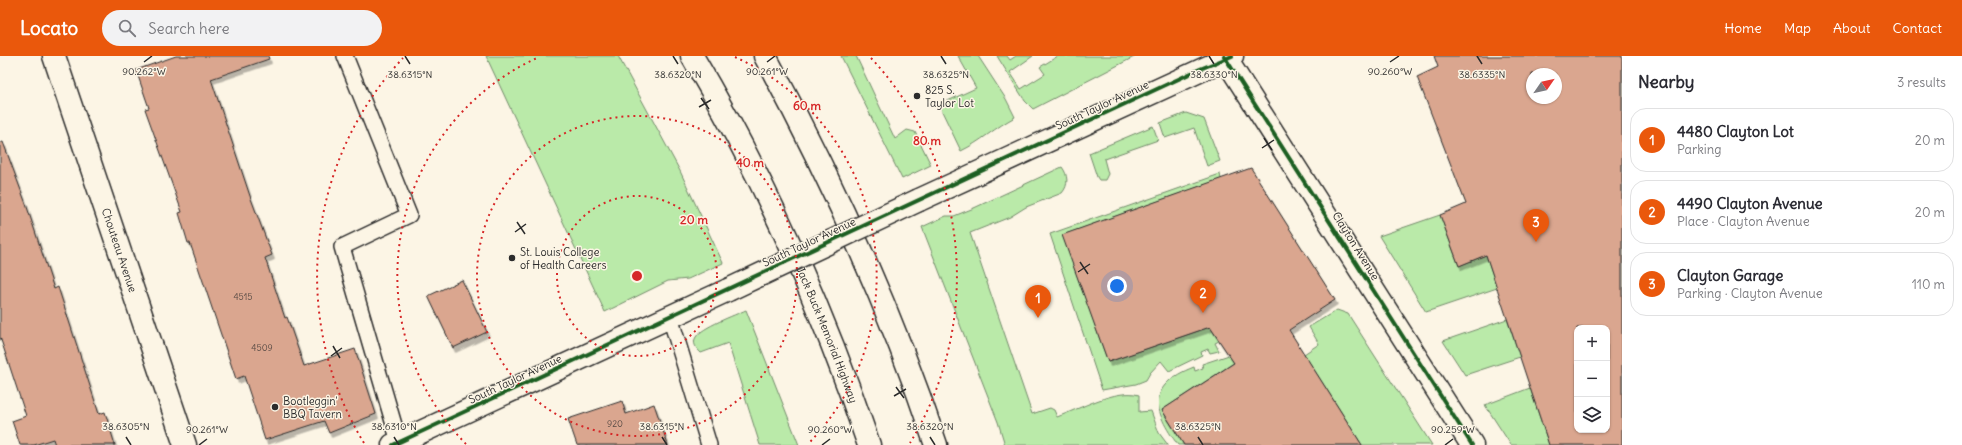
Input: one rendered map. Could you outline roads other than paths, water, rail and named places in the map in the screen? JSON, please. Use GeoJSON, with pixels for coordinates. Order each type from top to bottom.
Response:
{"type":"FeatureCollection","features":[{"type":"Feature","properties":{"kind":"main road","name":"Chouteau Avenue"},"geometry":{"type":"LineString","coordinates":[[54,56],[185,445]]}},
{"type":"Feature","properties":{"kind":"main road","name":"Jack Buck Memorial Highway"},"geometry":{"type":"LineString","coordinates":[[692,56],[784,230],[824,327],[868,445]]}},
{"type":"Feature","properties":{"kind":"main road"},"geometry":{"type":"LineString","coordinates":[[765,56],[840,201],[874,279],[915,383],[936,445]]}},
{"type":"Feature","properties":{"kind":"main road","name":"South Taylor Avenue"},"geometry":{"type":"LineString","coordinates":[[396,444],[1228,57]]}},
{"type":"Feature","properties":{"kind":"main road","name":"Clayton Avenue"},"geometry":{"type":"LineString","coordinates":[[1228,57],[1472,445]]}},
{"type":"Feature","properties":{"kind":"lane"},"geometry":{"type":"LineString","coordinates":[[345,56],[409,215],[342,247],[396,444]]}},
{"type":"Feature","properties":{"kind":"lane"},"geometry":{"type":"LineString","coordinates":[[670,317],[709,445]]}},
{"type":"Feature","properties":{"kind":"place","name":"825 S. Taylor Lot"},"geometry":{"type":"Point","coordinates":[917,96]}},
{"type":"Feature","properties":{"kind":"place","name":"Clayton Garage"},"geometry":{"type":"Point","coordinates":[1536,242]}},
{"type":"Feature","properties":{"kind":"place","name":"St. Louis College of Health Careers"},"geometry":{"type":"Point","coordinates":[512,258]}},
{"type":"Feature","properties":{"kind":"place","name":"4490 Clayton Avenue"},"geometry":{"type":"Point","coordinates":[1203,313]}},
{"type":"Feature","properties":{"kind":"place","name":"4480 Clayton Lot"},"geometry":{"type":"Point","coordinates":[1038,318]}},
{"type":"Feature","properties":{"kind":"place","name":"Bootleggin' BBQ Tavern"},"geometry":{"type":"Point","coordinates":[275,407]}}]}
